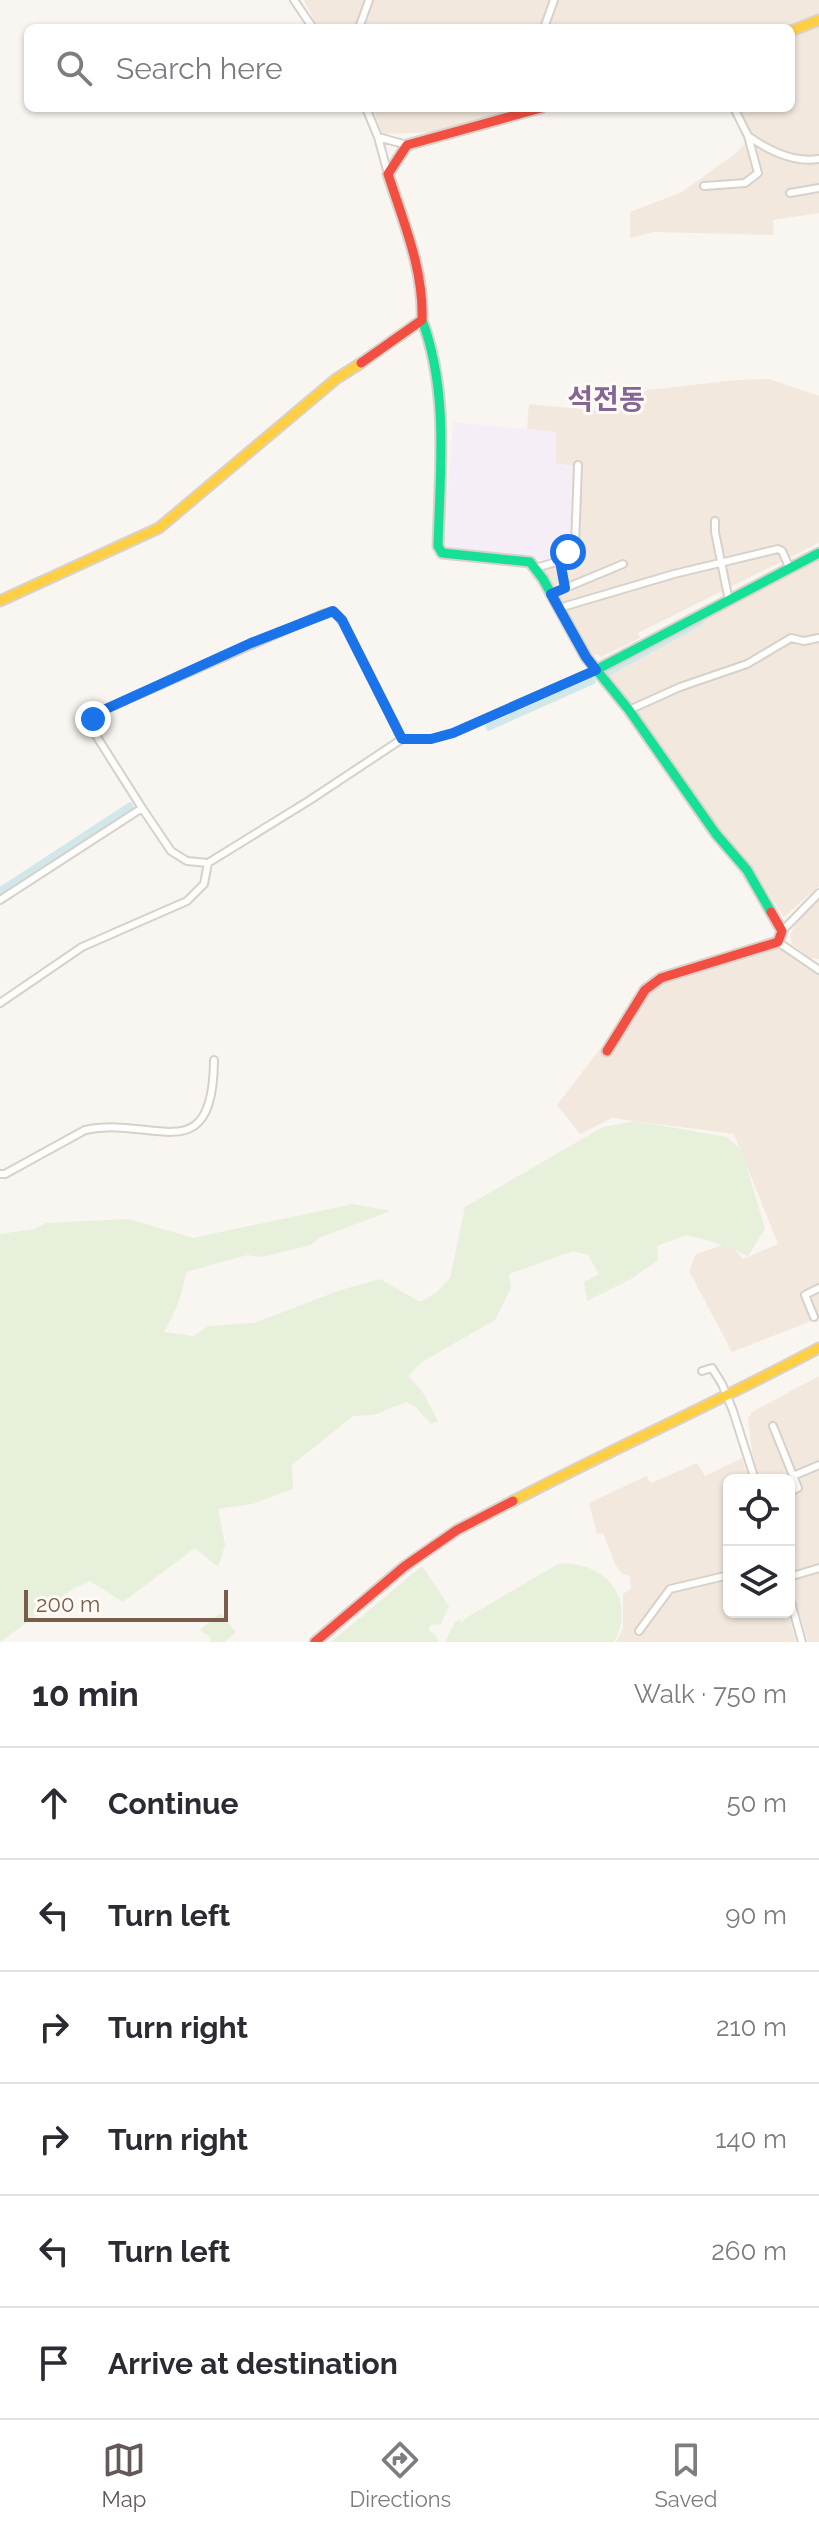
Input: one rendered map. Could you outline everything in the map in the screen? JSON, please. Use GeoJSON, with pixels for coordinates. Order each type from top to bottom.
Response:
{"type":"FeatureCollection","features":[{"type":"Feature","properties":{"kind":"street"},"geometry":{"type":"LineString","coordinates":[[294,0],[310,24]]}},
{"type":"Feature","properties":{"kind":"street"},"geometry":{"type":"LineString","coordinates":[[360,24],[369,0]]}},
{"type":"Feature","properties":{"kind":"street"},"geometry":{"type":"LineString","coordinates":[[545,24],[554,0]]}},
{"type":"Feature","properties":{"kind":"street"},"geometry":{"type":"LineString","coordinates":[[795,29],[819,20]]}},
{"type":"Feature","properties":{"kind":"street"},"geometry":{"type":"LineString","coordinates":[[368,112],[378,137],[417,274],[423,305],[422,320],[432,346],[441,415],[438,546],[442,553],[530,562],[586,657],[629,710],[716,834],[747,870],[782,931]]}},
{"type":"Feature","properties":{"kind":"street"},"geometry":{"type":"LineString","coordinates":[[378,137],[407,145],[527,112]]}},
{"type":"Feature","properties":{"kind":"street"},"geometry":{"type":"LineString","coordinates":[[704,186],[735,185],[755,178],[758,167],[736,112]]}},
{"type":"Feature","properties":{"kind":"street"},"geometry":{"type":"LineString","coordinates":[[748,136],[783,156],[807,161],[819,159]]}},
{"type":"Feature","properties":{"kind":"street"},"geometry":{"type":"LineString","coordinates":[[388,174],[407,145]]}},
{"type":"Feature","properties":{"kind":"street"},"geometry":{"type":"LineString","coordinates":[[790,193],[819,188]]}},
{"type":"Feature","properties":{"kind":"street"},"geometry":{"type":"LineString","coordinates":[[0,601],[159,528],[336,379],[422,320]]}},
{"type":"Feature","properties":{"kind":"street"},"geometry":{"type":"LineString","coordinates":[[535,568],[560,561],[575,546],[578,465]]}},
{"type":"Feature","properties":{"kind":"street"},"geometry":{"type":"LineString","coordinates":[[715,521],[729,601]]}},
{"type":"Feature","properties":{"kind":"street"},"geometry":{"type":"LineString","coordinates":[[559,608],[778,549],[782,551],[790,569]]}},
{"type":"Feature","properties":{"kind":"street"},"geometry":{"type":"LineString","coordinates":[[402,739],[342,620],[333,611],[97,713],[93,725],[97,737],[171,851],[187,861],[208,863],[402,739],[431,739],[453,733],[596,670],[819,553]]}},
{"type":"Feature","properties":{"kind":"street"},"geometry":{"type":"LineString","coordinates":[[560,561],[565,588]]}},
{"type":"Feature","properties":{"kind":"street"},"geometry":{"type":"LineString","coordinates":[[551,594],[623,564]]}},
{"type":"Feature","properties":{"kind":"street"},"geometry":{"type":"LineString","coordinates":[[629,710],[680,687],[747,664],[791,638],[804,641],[819,638]]}},
{"type":"Feature","properties":{"kind":"street"},"geometry":{"type":"LineString","coordinates":[[0,900],[142,808]]}},
{"type":"Feature","properties":{"kind":"street"},"geometry":{"type":"LineString","coordinates":[[0,1003],[82,947],[187,901],[204,884],[208,863]]}},
{"type":"Feature","properties":{"kind":"street"},"geometry":{"type":"LineString","coordinates":[[778,942],[782,931],[819,893]]}},
{"type":"Feature","properties":{"kind":"street"},"geometry":{"type":"LineString","coordinates":[[607,1051],[645,990],[661,978],[778,942],[817,967]]}},
{"type":"Feature","properties":{"kind":"street"},"geometry":{"type":"LineString","coordinates":[[0,1174],[85,1130],[98,1127],[175,1133],[194,1127],[204,1116],[211,1099],[214,1060]]}},
{"type":"Feature","properties":{"kind":"street"},"geometry":{"type":"LineString","coordinates":[[814,1317],[805,1295],[819,1288]]}},
{"type":"Feature","properties":{"kind":"street"},"geometry":{"type":"LineString","coordinates":[[315,1642],[405,1566],[457,1530],[587,1462],[727,1397],[819,1348]]}},
{"type":"Feature","properties":{"kind":"street"},"geometry":{"type":"LineString","coordinates":[[702,1371],[712,1368],[716,1371],[753,1474]]}},
{"type":"Feature","properties":{"kind":"street"},"geometry":{"type":"LineString","coordinates":[[773,1426],[792,1474]]}},
{"type":"Feature","properties":{"kind":"street"},"geometry":{"type":"LineString","coordinates":[[795,1475],[819,1465]]}},
{"type":"Feature","properties":{"kind":"street"},"geometry":{"type":"LineString","coordinates":[[795,1575],[819,1568]]}},
{"type":"Feature","properties":{"kind":"street"},"geometry":{"type":"LineString","coordinates":[[639,1631],[670,1589],[723,1576]]}},
{"type":"Feature","properties":{"kind":"street"},"geometry":{"type":"LineString","coordinates":[[795,1617],[802,1642]]}},
{"type":"Feature","properties":{"kind":"shaded area"},"geometry":{"type":"Polygon","coordinates":[[[304,0],[549,0],[542,24],[316,24],[304,0]]]}},
{"type":"Feature","properties":{"kind":"shaded area"},"geometry":{"type":"Polygon","coordinates":[[[555,0],[819,0],[819,14],[793,24],[547,24],[555,0]]]}},
{"type":"Feature","properties":{"kind":"shaded area"},"geometry":{"type":"Polygon","coordinates":[[[819,25],[819,213],[773,220],[774,235],[654,232],[630,238],[630,212],[682,192],[736,153],[751,137],[738,112],[795,112],[795,34],[819,25]]]}},
{"type":"Feature","properties":{"kind":"shaded area"},"geometry":{"type":"Polygon","coordinates":[[[374,112],[506,112],[434,132],[382,134],[374,112]]]}},
{"type":"Feature","properties":{"kind":"shaded area"},"geometry":{"type":"Polygon","coordinates":[[[769,379],[819,396],[819,543],[638,633],[640,638],[601,657],[598,654],[592,656],[590,651],[586,652],[542,568],[576,548],[580,462],[575,461],[574,466],[556,464],[556,432],[527,429],[529,404],[601,411],[648,390],[769,379]]]}},
{"type":"Feature","properties":{"kind":"shaded area"},"geometry":{"type":"Polygon","coordinates":[[[453,422],[556,432],[556,463],[574,466],[570,541],[565,550],[550,561],[446,549],[443,545],[453,422]]]}},
{"type":"Feature","properties":{"kind":"shaded area"},"geometry":{"type":"Polygon","coordinates":[[[819,560],[819,886],[784,917],[754,871],[720,835],[605,676],[701,621],[819,560]]]}},
{"type":"Feature","properties":{"kind":"shaded area"},"geometry":{"type":"Polygon","coordinates":[[[819,898],[819,959],[810,958],[792,944],[790,935],[800,915],[819,898]]]}},
{"type":"Feature","properties":{"kind":"shaded area"},"geometry":{"type":"Polygon","coordinates":[[[773,947],[788,952],[819,974],[819,1318],[732,1352],[689,1271],[696,1254],[729,1243],[743,1259],[778,1244],[734,1134],[612,1118],[580,1134],[557,1105],[600,1049],[610,1053],[650,989],[681,973],[773,947]]]}},
{"type":"Feature","properties":{"kind":"shaded area"},"geometry":{"type":"Polygon","coordinates":[[[819,1376],[819,1642],[808,1642],[795,1598],[795,1474],[758,1474],[748,1419],[752,1412],[819,1376]]]}},
{"type":"Feature","properties":{"kind":"shaded area"},"geometry":{"type":"Polygon","coordinates":[[[742,1458],[747,1474],[723,1474],[723,1618],[790,1618],[796,1642],[616,1642],[623,1629],[623,1594],[631,1589],[630,1576],[621,1573],[615,1564],[603,1533],[597,1534],[589,1503],[646,1476],[651,1483],[697,1463],[705,1476],[742,1458]]]}},
{"type":"Feature","properties":{"kind":"green space"},"geometry":{"type":"Polygon","coordinates":[[[635,1121],[727,1137],[742,1151],[765,1229],[748,1256],[686,1235],[657,1246],[658,1260],[631,1279],[587,1301],[584,1282],[599,1274],[588,1255],[573,1251],[509,1274],[511,1288],[495,1320],[422,1362],[408,1376],[422,1391],[438,1421],[431,1424],[416,1407],[406,1402],[374,1415],[353,1416],[292,1465],[293,1489],[252,1504],[218,1509],[225,1545],[218,1567],[195,1548],[123,1602],[90,1581],[73,1589],[0,1642],[0,1234],[35,1229],[46,1223],[129,1219],[193,1238],[353,1204],[390,1211],[319,1238],[311,1245],[262,1257],[247,1255],[186,1272],[178,1303],[164,1332],[194,1336],[208,1326],[254,1323],[338,1291],[380,1279],[420,1302],[436,1293],[450,1278],[465,1207],[603,1127],[635,1121]]]}},
{"type":"Feature","properties":{"kind":"green space"},"geometry":{"type":"Polygon","coordinates":[[[558,1564],[590,1568],[612,1585],[622,1611],[614,1642],[445,1642],[455,1622],[462,1619],[459,1626],[466,1618],[558,1564]]]}},
{"type":"Feature","properties":{"kind":"green space"},"geometry":{"type":"Polygon","coordinates":[[[422,1566],[449,1606],[441,1624],[430,1625],[429,1631],[435,1634],[439,1642],[331,1642],[422,1566]]]}},
{"type":"Feature","properties":{"kind":"green space"},"geometry":{"type":"Polygon","coordinates":[[[220,1613],[236,1632],[224,1642],[211,1642],[210,1637],[200,1630],[220,1613]]]}},
{"type":"Feature","properties":{"kind":"waterway"},"geometry":{"type":"LineString","coordinates":[[605,674],[700,622]]}},
{"type":"Feature","properties":{"kind":"waterway"},"geometry":{"type":"LineString","coordinates":[[489,727],[592,681]]}},
{"type":"Feature","properties":{"kind":"waterway"},"geometry":{"type":"LineString","coordinates":[[0,891],[130,806]]}},
{"type":"Feature","properties":{"kind":"traffic: fast"},"geometry":{"type":"LineString","coordinates":[[422,320],[431,347],[439,403],[438,546],[442,553],[530,562],[543,579],[586,657],[629,710],[716,834],[747,870],[771,912]]}},
{"type":"Feature","properties":{"kind":"traffic: fast"},"geometry":{"type":"LineString","coordinates":[[596,670],[819,553]]}},
{"type":"Feature","properties":{"kind":"traffic: slow"},"geometry":{"type":"LineString","coordinates":[[795,29],[819,20]]}},
{"type":"Feature","properties":{"kind":"traffic: slow"},"geometry":{"type":"LineString","coordinates":[[0,601],[159,528],[336,379],[361,363]]}},
{"type":"Feature","properties":{"kind":"traffic: slow"},"geometry":{"type":"LineString","coordinates":[[513,1501],[819,1348]]}},
{"type":"Feature","properties":{"kind":"traffic: jam"},"geometry":{"type":"LineString","coordinates":[[361,363],[422,320],[416,264],[388,174],[407,145],[527,112]]}},
{"type":"Feature","properties":{"kind":"traffic: jam"},"geometry":{"type":"LineString","coordinates":[[607,1051],[645,990],[661,978],[778,942],[782,931],[771,912]]}},
{"type":"Feature","properties":{"kind":"traffic: jam"},"geometry":{"type":"LineString","coordinates":[[315,1642],[405,1566],[457,1530],[513,1501]]}},
{"type":"Feature","properties":{"kind":"district","name":"석전동"},"geometry":{"type":"Point","coordinates":[606,399]}},
{"type":"Feature","properties":{"kind":"route"},"geometry":{"type":"LineString","coordinates":[[93,719],[97,713],[251,643],[333,611],[342,620],[402,739],[431,739],[453,733],[596,670],[551,594],[565,588],[560,561],[568,552]]}}]}
